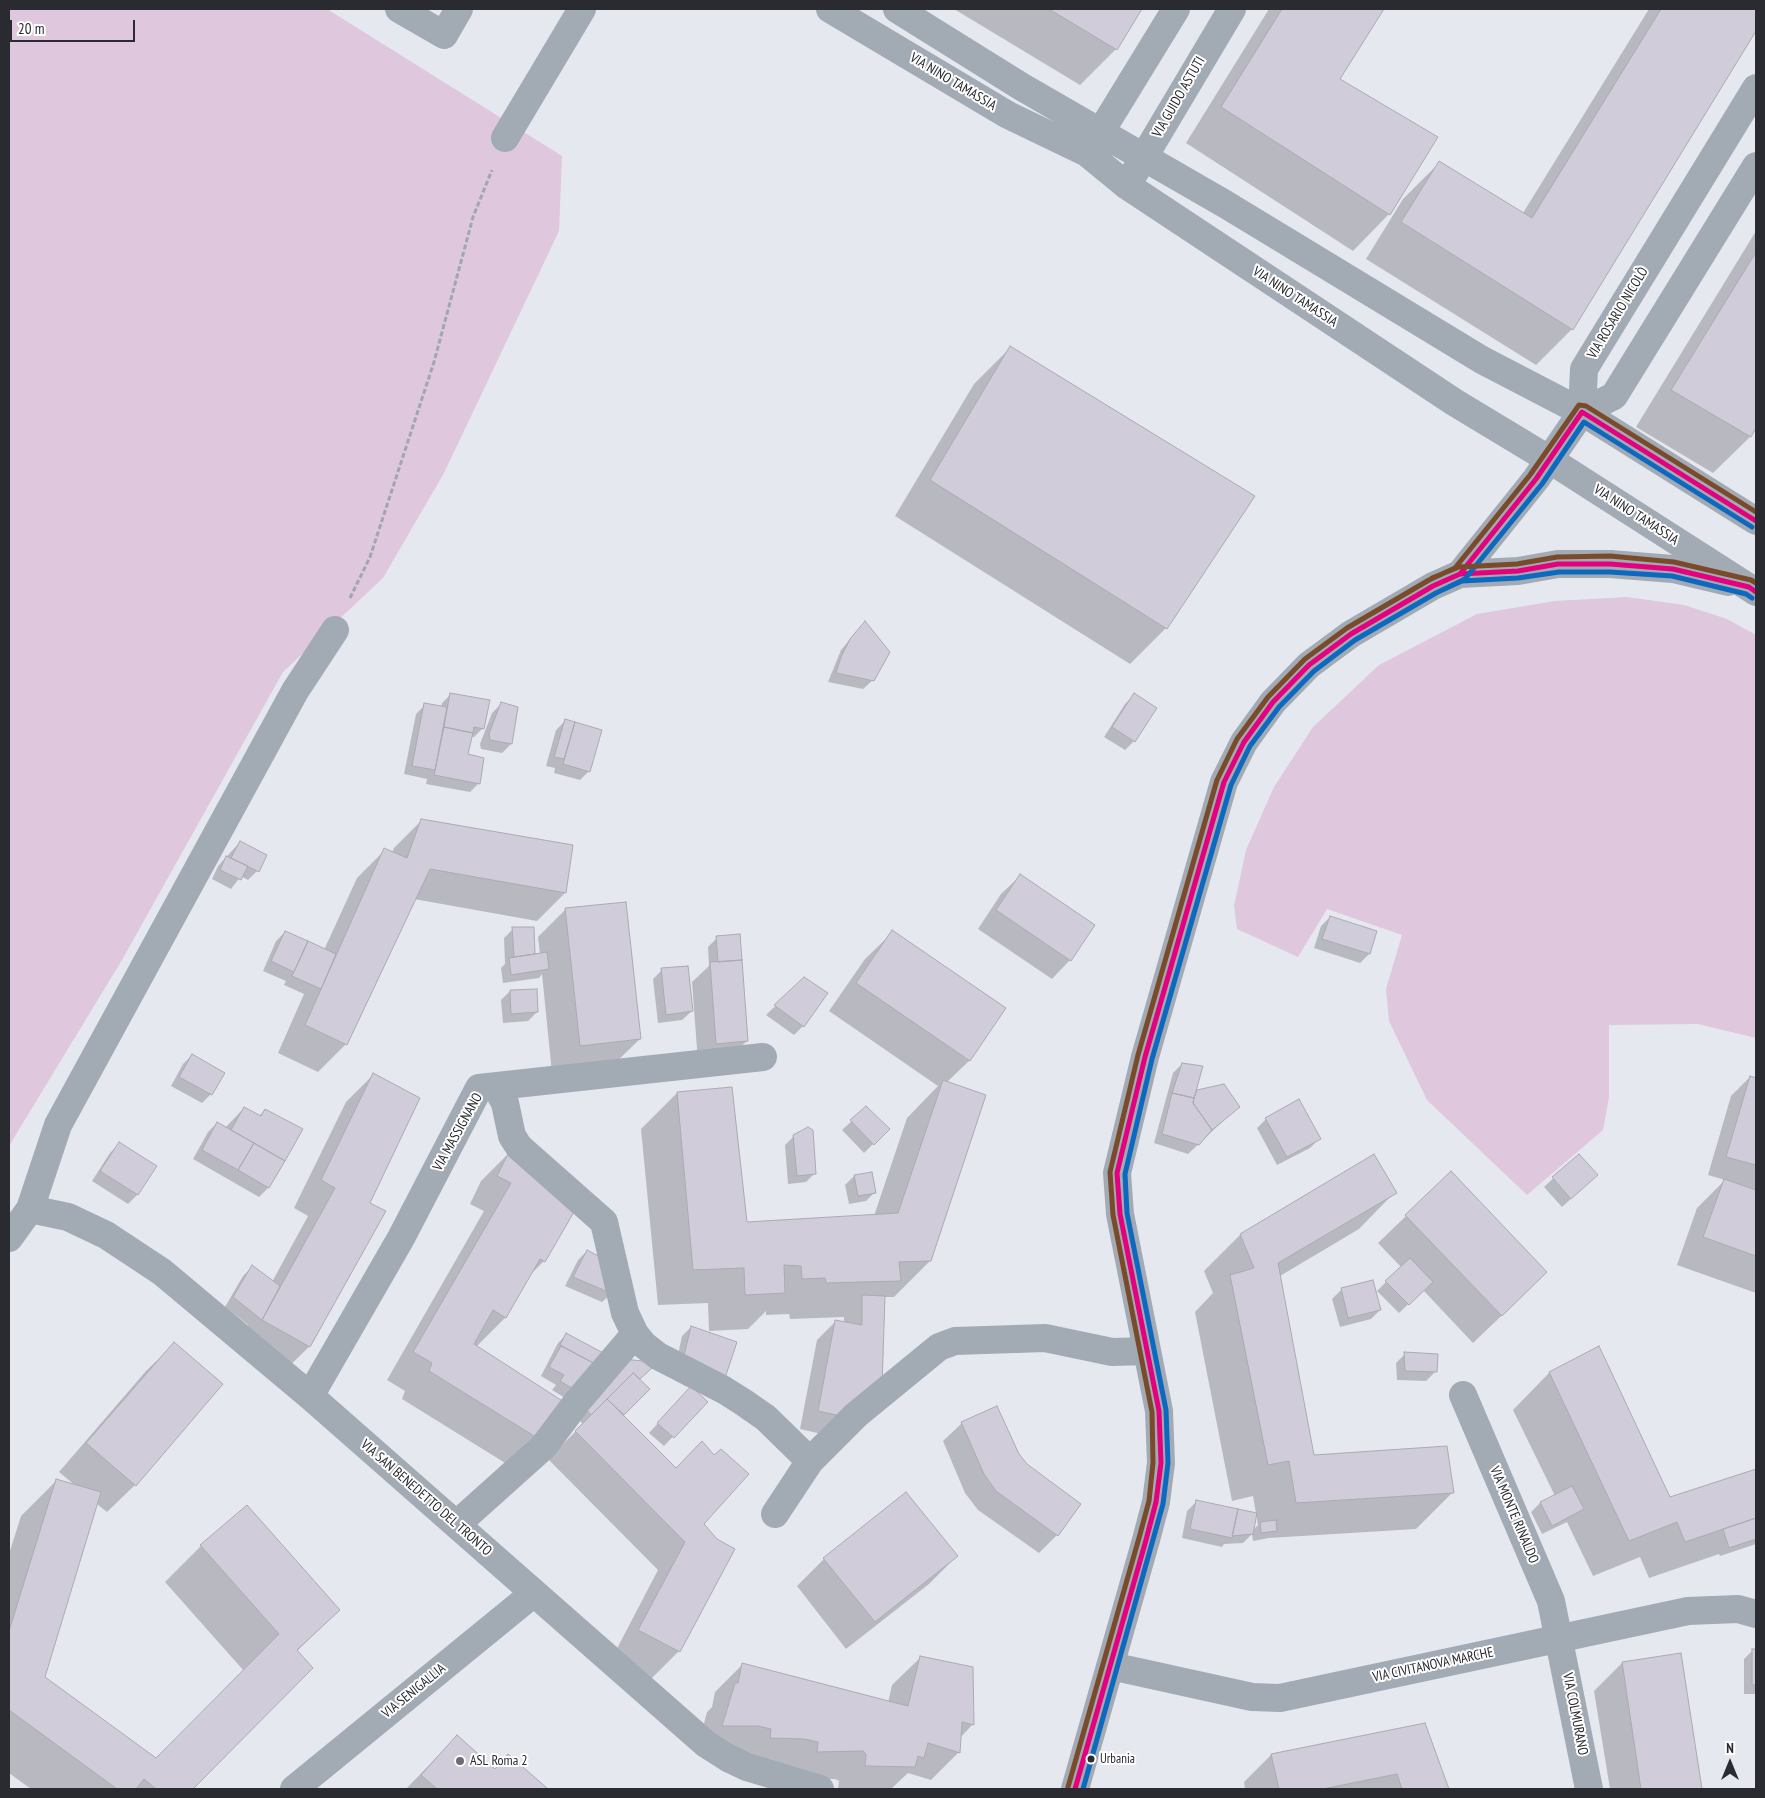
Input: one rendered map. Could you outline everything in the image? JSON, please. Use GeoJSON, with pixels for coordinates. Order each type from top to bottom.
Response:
{"type":"FeatureCollection","features":[{"type":"Feature","properties":{"kind":"street"},"geometry":{"type":"LineString","coordinates":[[398,9],[444,35],[458,9]]}},
{"type":"Feature","properties":{"kind":"street"},"geometry":{"type":"LineString","coordinates":[[505,138],[582,9]]}},
{"type":"Feature","properties":{"kind":"street","name":"VIA NINO TAMASSIA"},"geometry":{"type":"LineString","coordinates":[[830,9],[1008,114],[1144,157],[1482,360],[1582,412],[1756,522]]}},
{"type":"Feature","properties":{"kind":"street","name":"VIA NINO TAMASSIA"},"geometry":{"type":"LineString","coordinates":[[897,9],[1022,87],[1094,142],[1126,185],[1454,402],[1550,460],[1752,589]]}},
{"type":"Feature","properties":{"kind":"street"},"geometry":{"type":"LineString","coordinates":[[1094,142],[1176,9]]}},
{"type":"Feature","properties":{"kind":"street","name":"VIA GUIDO ASTUTI"},"geometry":{"type":"LineString","coordinates":[[1126,185],[1232,9]]}},
{"type":"Feature","properties":{"kind":"street","name":"VIA ROSARIO NICOLÒ"},"geometry":{"type":"LineString","coordinates":[[1582,412],[1584,369],[1756,88]]}},
{"type":"Feature","properties":{"kind":"street"},"geometry":{"type":"LineString","coordinates":[[1460,574],[1550,460],[1582,412],[1614,396],[1756,166]]}},
{"type":"Feature","properties":{"kind":"street"},"geometry":{"type":"LineString","coordinates":[[1075,1789],[1146,1540],[1156,1502],[1161,1463],[1159,1411],[1120,1214],[1117,1173],[1145,1057],[1224,782],[1244,742],[1273,702],[1309,665],[1350,634],[1433,586],[1460,574],[1518,571],[1558,564],[1610,564],[1673,569],[1752,589]]}},
{"type":"Feature","properties":{"kind":"street"},"geometry":{"type":"LineString","coordinates":[[9,1238],[30,1209],[58,1125],[295,691],[335,630]]}},
{"type":"Feature","properties":{"kind":"street","name":"VIA MASSIGNANO"},"geometry":{"type":"LineString","coordinates":[[310,1396],[401,1238],[479,1088],[763,1057]]}},
{"type":"Feature","properties":{"kind":"street"},"geometry":{"type":"LineString","coordinates":[[496,1087],[505,1103],[512,1136],[519,1147],[604,1222],[619,1293],[635,1334],[644,1345],[658,1356],[724,1390],[766,1418],[810,1461]]}},
{"type":"Feature","properties":{"kind":"street","name":"VIA SAN BENEDETTO DEL TRONTO"},"geometry":{"type":"LineString","coordinates":[[30,1209],[68,1217],[114,1240],[162,1272],[310,1396],[713,1749],[747,1767],[820,1789]]}},
{"type":"Feature","properties":{"kind":"street"},"geometry":{"type":"LineString","coordinates":[[457,1524],[544,1446],[577,1402],[635,1334]]}},
{"type":"Feature","properties":{"kind":"street"},"geometry":{"type":"LineString","coordinates":[[775,1514],[810,1461],[856,1415],[939,1347],[955,1341],[1045,1338],[1112,1352],[1147,1351]]}},
{"type":"Feature","properties":{"kind":"street","name":"VIA MONTE RINALDO"},"geometry":{"type":"LineString","coordinates":[[1463,1395],[1551,1602],[1560,1638]]}},
{"type":"Feature","properties":{"kind":"street","name":"VIA SENIGALLIA"},"geometry":{"type":"LineString","coordinates":[[294,1789],[534,1593]]}},
{"type":"Feature","properties":{"kind":"street","name":"VIA CIVITANOVA MARCHE"},"geometry":{"type":"LineString","coordinates":[[1111,1666],[1252,1697],[1280,1698],[1688,1611],[1738,1609],[1756,1614]]}},
{"type":"Feature","properties":{"kind":"street","name":"VIA COLMURANO"},"geometry":{"type":"LineString","coordinates":[[1560,1638],[1589,1789]]}},
{"type":"Feature","properties":{"kind":"path"},"geometry":{"type":"LineString","coordinates":[[335,630],[370,557],[434,362],[473,216],[505,138]]}},
{"type":"Feature","properties":{"kind":"shaded area"},"geometry":{"type":"Polygon","coordinates":[[[9,9],[327,9],[562,156],[559,231],[444,473],[383,578],[283,672],[122,960],[9,1146],[9,9]]]}},
{"type":"Feature","properties":{"kind":"shaded area"},"geometry":{"type":"Polygon","coordinates":[[[1627,597],[1684,605],[1727,619],[1756,635],[1756,1038],[1698,1024],[1609,1025],[1609,1097],[1603,1130],[1527,1195],[1427,1100],[1389,1021],[1386,989],[1402,935],[1327,909],[1298,957],[1237,929],[1234,906],[1246,850],[1274,787],[1313,727],[1379,665],[1477,614],[1555,601],[1627,597]]]}},
{"type":"Feature","properties":{"kind":"building"},"geometry":{"type":"Polygon","coordinates":[[[1049,9],[1142,9],[1117,50],[1049,9]]]}},
{"type":"Feature","properties":{"kind":"building"},"geometry":{"type":"Polygon","coordinates":[[[1282,9],[1384,9],[1340,79],[1438,137],[1390,215],[1221,107],[1282,9]]]}},
{"type":"Feature","properties":{"kind":"building"},"geometry":{"type":"Polygon","coordinates":[[[1661,9],[1756,9],[1756,31],[1573,330],[1401,222],[1439,161],[1532,218],[1661,9]]]}},
{"type":"Feature","properties":{"kind":"building"},"geometry":{"type":"Polygon","coordinates":[[[1756,252],[1756,428],[1751,437],[1671,390],[1756,252]]]}},
{"type":"Feature","properties":{"kind":"building"},"geometry":{"type":"Polygon","coordinates":[[[1010,346],[1255,496],[1167,629],[930,480],[1010,346]]]}},
{"type":"Feature","properties":{"kind":"building"},"geometry":{"type":"Polygon","coordinates":[[[865,621],[890,652],[874,681],[836,673],[850,639],[865,621]]]}},
{"type":"Feature","properties":{"kind":"building"},"geometry":{"type":"Polygon","coordinates":[[[450,693],[490,700],[484,729],[474,727],[473,733],[444,727],[450,693]]]}},
{"type":"Feature","properties":{"kind":"building"},"geometry":{"type":"Polygon","coordinates":[[[1134,693],[1157,708],[1135,742],[1112,727],[1134,693]]]}},
{"type":"Feature","properties":{"kind":"building"},"geometry":{"type":"Polygon","coordinates":[[[501,702],[518,707],[512,744],[490,740],[489,734],[501,702]]]}},
{"type":"Feature","properties":{"kind":"building"},"geometry":{"type":"Polygon","coordinates":[[[424,703],[447,707],[435,770],[412,766],[424,703]]]}},
{"type":"Feature","properties":{"kind":"building"},"geometry":{"type":"Polygon","coordinates":[[[565,719],[575,722],[564,759],[554,757],[565,719]]]}},
{"type":"Feature","properties":{"kind":"building"},"geometry":{"type":"Polygon","coordinates":[[[575,722],[602,730],[590,772],[563,764],[575,722]]]}},
{"type":"Feature","properties":{"kind":"building"},"geometry":{"type":"Polygon","coordinates":[[[444,727],[473,733],[468,754],[484,758],[480,784],[434,775],[444,727]]]}},
{"type":"Feature","properties":{"kind":"building"},"geometry":{"type":"Polygon","coordinates":[[[421,819],[573,845],[566,893],[430,869],[347,1045],[305,1025],[384,848],[407,858],[421,819]]]}},
{"type":"Feature","properties":{"kind":"building"},"geometry":{"type":"Polygon","coordinates":[[[240,841],[267,855],[259,872],[231,858],[240,841]]]}},
{"type":"Feature","properties":{"kind":"building"},"geometry":{"type":"Polygon","coordinates":[[[226,856],[248,866],[241,880],[220,870],[226,856]]]}},
{"type":"Feature","properties":{"kind":"building"},"geometry":{"type":"Polygon","coordinates":[[[1020,874],[1095,925],[1071,961],[996,910],[1020,874]]]}},
{"type":"Feature","properties":{"kind":"building"},"geometry":{"type":"Polygon","coordinates":[[[626,902],[641,1039],[580,1046],[565,908],[626,902]]]}},
{"type":"Feature","properties":{"kind":"building"},"geometry":{"type":"Polygon","coordinates":[[[1330,916],[1377,931],[1370,954],[1322,939],[1330,916]]]}},
{"type":"Feature","properties":{"kind":"building"},"geometry":{"type":"Polygon","coordinates":[[[512,927],[534,927],[535,954],[514,957],[512,927]]]}},
{"type":"Feature","properties":{"kind":"building"},"geometry":{"type":"Polygon","coordinates":[[[892,930],[1006,1008],[970,1061],[856,983],[892,930]]]}},
{"type":"Feature","properties":{"kind":"building"},"geometry":{"type":"Polygon","coordinates":[[[285,931],[308,941],[294,972],[271,961],[285,931]]]}},
{"type":"Feature","properties":{"kind":"building"},"geometry":{"type":"Polygon","coordinates":[[[740,934],[742,960],[718,962],[716,936],[740,934]]]}},
{"type":"Feature","properties":{"kind":"building"},"geometry":{"type":"Polygon","coordinates":[[[308,941],[336,954],[321,989],[292,976],[308,941]]]}},
{"type":"Feature","properties":{"kind":"building"},"geometry":{"type":"Polygon","coordinates":[[[547,952],[549,969],[511,975],[509,958],[547,952]]]}},
{"type":"Feature","properties":{"kind":"building"},"geometry":{"type":"Polygon","coordinates":[[[742,960],[748,1041],[716,1044],[710,962],[742,960]]]}},
{"type":"Feature","properties":{"kind":"building"},"geometry":{"type":"Polygon","coordinates":[[[688,966],[693,1011],[666,1015],[661,968],[688,966]]]}},
{"type":"Feature","properties":{"kind":"building"},"geometry":{"type":"Polygon","coordinates":[[[804,977],[828,993],[804,1027],[774,1005],[804,977]]]}},
{"type":"Feature","properties":{"kind":"building"},"geometry":{"type":"Polygon","coordinates":[[[537,989],[538,1012],[511,1014],[510,990],[537,989]]]}},
{"type":"Feature","properties":{"kind":"building"},"geometry":{"type":"Polygon","coordinates":[[[192,1054],[225,1073],[212,1095],[179,1077],[192,1054]]]}},
{"type":"Feature","properties":{"kind":"building"},"geometry":{"type":"Polygon","coordinates":[[[1182,1063],[1203,1066],[1194,1098],[1172,1093],[1182,1063]]]}},
{"type":"Feature","properties":{"kind":"building"},"geometry":{"type":"Polygon","coordinates":[[[373,1073],[420,1098],[370,1203],[386,1211],[310,1347],[262,1320],[335,1188],[321,1180],[373,1073]]]}},
{"type":"Feature","properties":{"kind":"building"},"geometry":{"type":"Polygon","coordinates":[[[1750,1076],[1756,1078],[1756,1165],[1726,1157],[1750,1076]]]}},
{"type":"Feature","properties":{"kind":"building"},"geometry":{"type":"Polygon","coordinates":[[[943,1080],[986,1095],[931,1261],[899,1262],[901,1281],[826,1283],[825,1278],[802,1279],[801,1266],[784,1265],[785,1293],[745,1295],[744,1268],[693,1270],[677,1092],[732,1087],[747,1222],[898,1213],[943,1080]]]}},
{"type":"Feature","properties":{"kind":"building"},"geometry":{"type":"Polygon","coordinates":[[[1224,1084],[1240,1107],[1212,1130],[1193,1103],[1194,1098],[1197,1090],[1224,1084]]]}},
{"type":"Feature","properties":{"kind":"building"},"geometry":{"type":"Polygon","coordinates":[[[1172,1093],[1194,1098],[1193,1103],[1212,1130],[1199,1145],[1162,1134],[1172,1093]]]}},
{"type":"Feature","properties":{"kind":"building"},"geometry":{"type":"Polygon","coordinates":[[[1299,1099],[1321,1139],[1287,1157],[1265,1118],[1299,1099]]]}},
{"type":"Feature","properties":{"kind":"building"},"geometry":{"type":"Polygon","coordinates":[[[866,1106],[890,1129],[874,1145],[850,1120],[866,1106]]]}},
{"type":"Feature","properties":{"kind":"building"},"geometry":{"type":"Polygon","coordinates":[[[244,1107],[261,1116],[265,1109],[303,1129],[285,1161],[231,1130],[244,1107]]]}},
{"type":"Feature","properties":{"kind":"building"},"geometry":{"type":"Polygon","coordinates":[[[217,1122],[254,1143],[238,1170],[202,1150],[217,1122]]]}},
{"type":"Feature","properties":{"kind":"building"},"geometry":{"type":"Polygon","coordinates":[[[808,1127],[813,1130],[816,1174],[797,1176],[793,1135],[808,1127]]]}},
{"type":"Feature","properties":{"kind":"building"},"geometry":{"type":"Polygon","coordinates":[[[119,1142],[157,1166],[138,1195],[100,1171],[119,1142]]]}},
{"type":"Feature","properties":{"kind":"building"},"geometry":{"type":"Polygon","coordinates":[[[254,1143],[285,1161],[269,1188],[238,1170],[254,1143]]]}},
{"type":"Feature","properties":{"kind":"building"},"geometry":{"type":"Polygon","coordinates":[[[509,1152],[578,1205],[545,1262],[540,1259],[506,1318],[493,1310],[474,1344],[564,1402],[539,1439],[429,1371],[432,1363],[413,1352],[511,1183],[497,1176],[509,1152]]]}},
{"type":"Feature","properties":{"kind":"building"},"geometry":{"type":"Polygon","coordinates":[[[1374,1154],[1397,1193],[1278,1263],[1314,1455],[1447,1446],[1454,1493],[1296,1503],[1289,1461],[1268,1465],[1230,1275],[1254,1268],[1240,1234],[1374,1154]]]}},
{"type":"Feature","properties":{"kind":"building"},"geometry":{"type":"Polygon","coordinates":[[[1579,1154],[1598,1175],[1571,1199],[1552,1177],[1579,1154]]]}},
{"type":"Feature","properties":{"kind":"building"},"geometry":{"type":"Polygon","coordinates":[[[1451,1171],[1547,1272],[1502,1316],[1405,1215],[1451,1171]]]}},
{"type":"Feature","properties":{"kind":"building"},"geometry":{"type":"Polygon","coordinates":[[[872,1172],[876,1193],[858,1196],[854,1175],[872,1172]]]}},
{"type":"Feature","properties":{"kind":"building"},"geometry":{"type":"Polygon","coordinates":[[[1724,1179],[1756,1190],[1756,1256],[1703,1237],[1724,1179]]]}},
{"type":"Feature","properties":{"kind":"building"},"geometry":{"type":"Polygon","coordinates":[[[587,1250],[606,1260],[613,1294],[573,1277],[587,1250]]]}},
{"type":"Feature","properties":{"kind":"building"},"geometry":{"type":"Polygon","coordinates":[[[1410,1258],[1433,1282],[1409,1305],[1385,1281],[1410,1258]]]}},
{"type":"Feature","properties":{"kind":"building"},"geometry":{"type":"Polygon","coordinates":[[[252,1265],[280,1286],[262,1320],[233,1297],[252,1265]]]}},
{"type":"Feature","properties":{"kind":"building"},"geometry":{"type":"Polygon","coordinates":[[[1373,1280],[1381,1310],[1348,1318],[1341,1288],[1373,1280]]]}},
{"type":"Feature","properties":{"kind":"building"},"geometry":{"type":"Polygon","coordinates":[[[862,1295],[885,1296],[882,1386],[846,1417],[818,1411],[835,1320],[862,1325],[862,1295]]]}},
{"type":"Feature","properties":{"kind":"building"},"geometry":{"type":"Polygon","coordinates":[[[691,1326],[737,1342],[724,1381],[683,1360],[691,1326]]]}},
{"type":"Feature","properties":{"kind":"building"},"geometry":{"type":"Polygon","coordinates":[[[566,1333],[605,1354],[597,1365],[560,1345],[566,1333]]]}},
{"type":"Feature","properties":{"kind":"building"},"geometry":{"type":"Polygon","coordinates":[[[174,1342],[223,1384],[136,1486],[86,1443],[174,1342]]]}},
{"type":"Feature","properties":{"kind":"building"},"geometry":{"type":"Polygon","coordinates":[[[561,1346],[597,1365],[575,1390],[560,1381],[564,1375],[549,1367],[561,1346]]]}},
{"type":"Feature","properties":{"kind":"building"},"geometry":{"type":"Polygon","coordinates":[[[1599,1346],[1670,1497],[1756,1469],[1756,1518],[1685,1542],[1677,1522],[1629,1541],[1549,1372],[1599,1346]]]}},
{"type":"Feature","properties":{"kind":"building"},"geometry":{"type":"Polygon","coordinates":[[[1404,1352],[1438,1354],[1437,1372],[1405,1371],[1404,1352]]]}},
{"type":"Feature","properties":{"kind":"building"},"geometry":{"type":"Polygon","coordinates":[[[624,1359],[651,1362],[652,1368],[640,1379],[633,1373],[591,1415],[583,1406],[624,1359]]]}},
{"type":"Feature","properties":{"kind":"building"},"geometry":{"type":"Polygon","coordinates":[[[633,1373],[650,1389],[624,1415],[607,1399],[633,1373]]]}},
{"type":"Feature","properties":{"kind":"building"},"geometry":{"type":"Polygon","coordinates":[[[691,1386],[708,1402],[674,1438],[657,1423],[691,1386]]]}},
{"type":"Feature","properties":{"kind":"building"},"geometry":{"type":"Polygon","coordinates":[[[607,1399],[676,1468],[702,1441],[714,1455],[721,1449],[749,1474],[704,1524],[717,1539],[735,1549],[680,1652],[638,1630],[685,1542],[575,1431],[607,1399]]]}},
{"type":"Feature","properties":{"kind":"building"},"geometry":{"type":"Polygon","coordinates":[[[997,1406],[1019,1454],[1027,1464],[1081,1504],[1058,1536],[996,1491],[984,1474],[961,1422],[997,1406]]]}},
{"type":"Feature","properties":{"kind":"building"},"geometry":{"type":"Polygon","coordinates":[[[56,1479],[101,1492],[45,1677],[156,1758],[279,1634],[200,1545],[247,1505],[340,1610],[297,1650],[313,1668],[193,1789],[156,1789],[144,1779],[136,1789],[117,1789],[9,1710],[9,1631],[56,1479]]]}},
{"type":"Feature","properties":{"kind":"building"},"geometry":{"type":"Polygon","coordinates":[[[1572,1486],[1584,1509],[1552,1526],[1540,1502],[1572,1486]]]}},
{"type":"Feature","properties":{"kind":"building"},"geometry":{"type":"Polygon","coordinates":[[[906,1492],[958,1556],[875,1622],[823,1558],[906,1492]]]}},
{"type":"Feature","properties":{"kind":"building"},"geometry":{"type":"Polygon","coordinates":[[[1196,1500],[1238,1509],[1232,1538],[1190,1529],[1196,1500]]]}},
{"type":"Feature","properties":{"kind":"building"},"geometry":{"type":"Polygon","coordinates":[[[1238,1509],[1257,1513],[1253,1534],[1232,1536],[1238,1509]]]}},
{"type":"Feature","properties":{"kind":"building"},"geometry":{"type":"Polygon","coordinates":[[[1756,1518],[1756,1539],[1729,1548],[1723,1529],[1756,1518]]]}},
{"type":"Feature","properties":{"kind":"building"},"geometry":{"type":"Polygon","coordinates":[[[1276,1520],[1277,1531],[1261,1533],[1260,1522],[1276,1520]]]}},
{"type":"Feature","properties":{"kind":"building"},"geometry":{"type":"Polygon","coordinates":[[[1752,1649],[1756,1649],[1756,1685],[1752,1685],[1752,1649]]]}},
{"type":"Feature","properties":{"kind":"building"},"geometry":{"type":"Polygon","coordinates":[[[1681,1653],[1702,1789],[1641,1789],[1622,1662],[1681,1653]]]}},
{"type":"Feature","properties":{"kind":"building"},"geometry":{"type":"Polygon","coordinates":[[[920,1656],[973,1667],[974,1725],[962,1722],[960,1753],[928,1743],[924,1758],[918,1756],[915,1767],[865,1766],[866,1754],[863,1751],[817,1752],[818,1742],[804,1739],[770,1738],[771,1729],[758,1726],[722,1726],[735,1683],[738,1683],[742,1663],[908,1706],[920,1656]]]}},
{"type":"Feature","properties":{"kind":"building"},"geometry":{"type":"Polygon","coordinates":[[[1425,1723],[1449,1789],[1402,1789],[1397,1774],[1323,1789],[1279,1789],[1271,1754],[1425,1723]]]}},
{"type":"Feature","properties":{"kind":"building","name":"ASL Roma 2"},"geometry":{"type":"Polygon","coordinates":[[[457,1735],[495,1769],[508,1754],[548,1789],[437,1789],[421,1775],[457,1735]]]}},
{"type":"Feature","properties":{"kind":"transit line"},"geometry":{"type":"LineString","coordinates":[[1068,1787],[1149,1501],[1153,1463],[1152,1412],[1113,1215],[1110,1172],[1138,1055],[1217,780],[1237,739],[1268,697],[1305,659],[1347,628],[1429,580],[1455,568],[1530,475],[1579,405],[1586,406],[1756,512]]}},
{"type":"Feature","properties":{"kind":"transit line"},"geometry":{"type":"LineString","coordinates":[[1075,1789],[1146,1540],[1156,1502],[1161,1463],[1159,1411],[1120,1214],[1117,1173],[1145,1057],[1224,782],[1244,742],[1273,702],[1309,665],[1351,634],[1433,586],[1460,574],[1536,479],[1582,412],[1756,521]]}},
{"type":"Feature","properties":{"kind":"transit line"},"geometry":{"type":"LineString","coordinates":[[1083,1789],[1163,1504],[1168,1463],[1166,1410],[1127,1213],[1125,1174],[1152,1059],[1231,785],[1250,746],[1279,707],[1314,671],[1355,640],[1436,593],[1465,579],[1542,484],[1584,422],[1752,527]]}},
{"type":"Feature","properties":{"kind":"transit line"},"geometry":{"type":"LineString","coordinates":[[1432,578],[1459,567],[1517,564],[1557,557],[1610,556],[1674,562],[1751,580],[1756,583]]}},
{"type":"Feature","properties":{"kind":"transit line"},"geometry":{"type":"LineString","coordinates":[[1435,585],[1460,574],[1518,571],[1558,564],[1610,564],[1673,569],[1749,587],[1756,592]]}},
{"type":"Feature","properties":{"kind":"transit line"},"geometry":{"type":"LineString","coordinates":[[1438,592],[1462,581],[1518,578],[1559,572],[1610,572],[1672,576],[1746,594],[1752,598]]}},
{"type":"Feature","properties":{"kind":"place","name":"Urbania"},"geometry":{"type":"Point","coordinates":[1091,1759]}},
{"type":"Feature","properties":{"kind":"place","name":"ASL Roma 2"},"geometry":{"type":"Point","coordinates":[460,1761]}}]}
